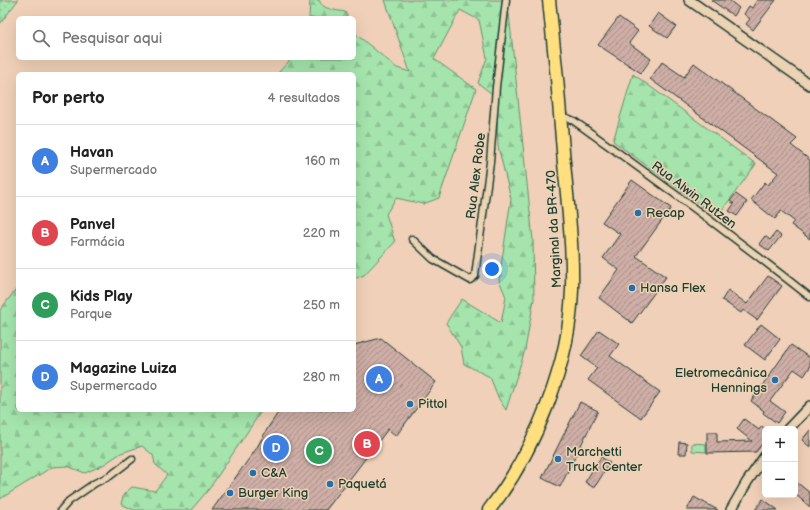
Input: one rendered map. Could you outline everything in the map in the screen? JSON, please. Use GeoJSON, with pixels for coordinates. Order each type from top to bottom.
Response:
{"type":"FeatureCollection","features":[{"type":"Feature","properties":{"kind":"highway","name":"Marginal da BR-470"},"geometry":{"type":"LineString","coordinates":[[489,510],[515,472],[536,431],[552,392],[565,343],[572,301],[572,259],[549,0]]}},
{"type":"Feature","properties":{"kind":"street","name":"Rua Alex Robe"},"geometry":{"type":"LineString","coordinates":[[412,239],[433,259],[470,280],[475,276],[490,162],[506,0]]}},
{"type":"Feature","properties":{"kind":"street"},"geometry":{"type":"LineString","coordinates":[[689,0],[810,85]]}},
{"type":"Feature","properties":{"kind":"street","name":"Rua Alwin Rutzen"},"geometry":{"type":"LineString","coordinates":[[560,117],[574,121],[640,168],[700,212],[810,297]]}},
{"type":"Feature","properties":{"kind":"street"},"geometry":{"type":"LineString","coordinates":[[791,426],[809,410]]}},
{"type":"Feature","properties":{"kind":"street"},"geometry":{"type":"LineString","coordinates":[[61,510],[69,501],[95,483],[110,476],[132,459]]}},
{"type":"Feature","properties":{"kind":"street"},"geometry":{"type":"LineString","coordinates":[[731,510],[747,482],[762,460]]}},
{"type":"Feature","properties":{"kind":"green space"},"geometry":{"type":"Polygon","coordinates":[[[0,0],[18,0],[0,24],[0,0]]]}},
{"type":"Feature","properties":{"kind":"green space"},"geometry":{"type":"Polygon","coordinates":[[[310,0],[319,0],[326,8],[345,12],[347,16],[309,16],[310,0]]]}},
{"type":"Feature","properties":{"kind":"green space"},"geometry":{"type":"Polygon","coordinates":[[[385,0],[502,0],[509,14],[533,240],[534,299],[525,350],[506,410],[499,399],[490,377],[464,364],[461,347],[446,323],[462,299],[501,323],[506,297],[499,280],[511,199],[498,146],[496,97],[478,83],[487,58],[479,20],[460,10],[434,59],[476,89],[439,198],[423,204],[396,198],[386,214],[395,242],[364,275],[356,278],[356,72],[279,72],[290,60],[356,60],[356,33],[397,68],[410,72],[385,0]]]}},
{"type":"Feature","properties":{"kind":"green space"},"geometry":{"type":"Polygon","coordinates":[[[633,74],[756,164],[717,217],[613,141],[633,74]]]}},
{"type":"Feature","properties":{"kind":"green space"},"geometry":{"type":"Polygon","coordinates":[[[16,290],[16,412],[261,412],[209,489],[191,510],[134,510],[121,504],[124,494],[132,487],[155,491],[167,475],[155,464],[153,455],[142,446],[121,453],[103,465],[85,473],[67,466],[52,467],[0,499],[0,310],[16,290]]]}},
{"type":"Feature","properties":{"kind":"green space"},"geometry":{"type":"Polygon","coordinates":[[[692,443],[706,444],[706,452],[692,451],[692,443]]]}},
{"type":"Feature","properties":{"kind":"building"},"geometry":{"type":"Polygon","coordinates":[[[711,0],[729,0],[739,8],[734,16],[711,0]]]}},
{"type":"Feature","properties":{"kind":"building"},"geometry":{"type":"Polygon","coordinates":[[[757,0],[776,0],[753,30],[746,24],[750,19],[744,14],[749,6],[752,8],[757,0]]]}},
{"type":"Feature","properties":{"kind":"building"},"geometry":{"type":"Polygon","coordinates":[[[658,13],[676,26],[667,38],[649,26],[658,13]]]}},
{"type":"Feature","properties":{"kind":"building"},"geometry":{"type":"Polygon","coordinates":[[[619,17],[638,31],[629,43],[651,59],[641,73],[598,45],[619,17]]]}},
{"type":"Feature","properties":{"kind":"building"},"geometry":{"type":"Polygon","coordinates":[[[662,62],[684,77],[694,63],[797,139],[791,145],[810,160],[810,239],[791,225],[794,221],[781,211],[775,219],[751,200],[765,182],[768,185],[778,173],[650,79],[662,62]]]}},
{"type":"Feature","properties":{"kind":"building"},"geometry":{"type":"Polygon","coordinates":[[[632,180],[671,208],[636,256],[666,277],[632,323],[599,298],[619,270],[603,258],[620,234],[602,222],[632,180]]]}},
{"type":"Feature","properties":{"kind":"building"},"geometry":{"type":"Polygon","coordinates":[[[736,194],[747,202],[737,216],[729,211],[734,204],[730,201],[736,194]]]}},
{"type":"Feature","properties":{"kind":"building"},"geometry":{"type":"Polygon","coordinates":[[[776,232],[781,236],[769,251],[759,244],[765,236],[770,240],[776,232]]]}},
{"type":"Feature","properties":{"kind":"building"},"geometry":{"type":"Polygon","coordinates":[[[768,276],[782,286],[757,320],[743,310],[741,313],[722,300],[728,290],[747,304],[768,276]]]}},
{"type":"Feature","properties":{"kind":"building"},"geometry":{"type":"Polygon","coordinates":[[[761,324],[780,339],[765,360],[745,345],[761,324]]]}},
{"type":"Feature","properties":{"kind":"building"},"geometry":{"type":"Polygon","coordinates":[[[599,330],[619,344],[610,356],[660,392],[641,418],[588,380],[597,368],[581,356],[599,330]]]}},
{"type":"Feature","properties":{"kind":"building"},"geometry":{"type":"Polygon","coordinates":[[[381,338],[436,382],[396,436],[388,429],[326,510],[212,510],[256,449],[279,412],[356,412],[356,344],[381,338]]]}},
{"type":"Feature","properties":{"kind":"building"},"geometry":{"type":"Polygon","coordinates":[[[791,345],[810,358],[810,367],[804,376],[794,369],[770,401],[785,412],[777,423],[763,413],[764,411],[751,401],[791,345]]]}},
{"type":"Feature","properties":{"kind":"building"},"geometry":{"type":"Polygon","coordinates":[[[580,402],[598,411],[560,487],[542,478],[580,402]]]}},
{"type":"Feature","properties":{"kind":"building"},"geometry":{"type":"Polygon","coordinates":[[[744,419],[759,430],[762,426],[762,444],[756,452],[707,453],[707,432],[717,432],[717,442],[752,441],[737,429],[744,419]]]}},
{"type":"Feature","properties":{"kind":"building"},"geometry":{"type":"Polygon","coordinates":[[[810,430],[810,447],[802,440],[810,430]]]}},
{"type":"Feature","properties":{"kind":"building"},"geometry":{"type":"Polygon","coordinates":[[[679,442],[687,443],[686,454],[678,454],[679,442]]]}},
{"type":"Feature","properties":{"kind":"building"},"geometry":{"type":"Polygon","coordinates":[[[601,457],[610,463],[594,488],[585,482],[601,457]]]}},
{"type":"Feature","properties":{"kind":"building"},"geometry":{"type":"Polygon","coordinates":[[[798,483],[810,493],[810,507],[798,497],[798,483]]]}},
{"type":"Feature","properties":{"kind":"building"},"geometry":{"type":"Polygon","coordinates":[[[694,497],[718,510],[687,510],[694,497]]]}},
{"type":"Feature","properties":{"kind":"building"},"geometry":{"type":"Polygon","coordinates":[[[763,499],[778,510],[755,510],[763,499]]]}},
{"type":"Feature","properties":{"kind":"place","name":"Recap"},"geometry":{"type":"Point","coordinates":[638,213]}},
{"type":"Feature","properties":{"kind":"place","name":"Hansa Flex"},"geometry":{"type":"Point","coordinates":[632,288]}},
{"type":"Feature","properties":{"kind":"place","name":"Havan"},"geometry":{"type":"Point","coordinates":[379,379]}},
{"type":"Feature","properties":{"kind":"place","name":"Eletromecânica Hennings"},"geometry":{"type":"Point","coordinates":[775,380]}},
{"type":"Feature","properties":{"kind":"place","name":"Pittol"},"geometry":{"type":"Point","coordinates":[410,404]}},
{"type":"Feature","properties":{"kind":"place","name":"Panvel"},"geometry":{"type":"Point","coordinates":[367,444]}},
{"type":"Feature","properties":{"kind":"place","name":"Magazine Luiza"},"geometry":{"type":"Point","coordinates":[276,448]}},
{"type":"Feature","properties":{"kind":"place","name":"Kids Play"},"geometry":{"type":"Point","coordinates":[319,451]}},
{"type":"Feature","properties":{"kind":"place","name":"Marchetti Truck Center"},"geometry":{"type":"Point","coordinates":[558,459]}},
{"type":"Feature","properties":{"kind":"place","name":"C&A"},"geometry":{"type":"Point","coordinates":[253,473]}},
{"type":"Feature","properties":{"kind":"place","name":"Paquetá"},"geometry":{"type":"Point","coordinates":[330,484]}},
{"type":"Feature","properties":{"kind":"place","name":"Burger King"},"geometry":{"type":"Point","coordinates":[230,493]}}]}
